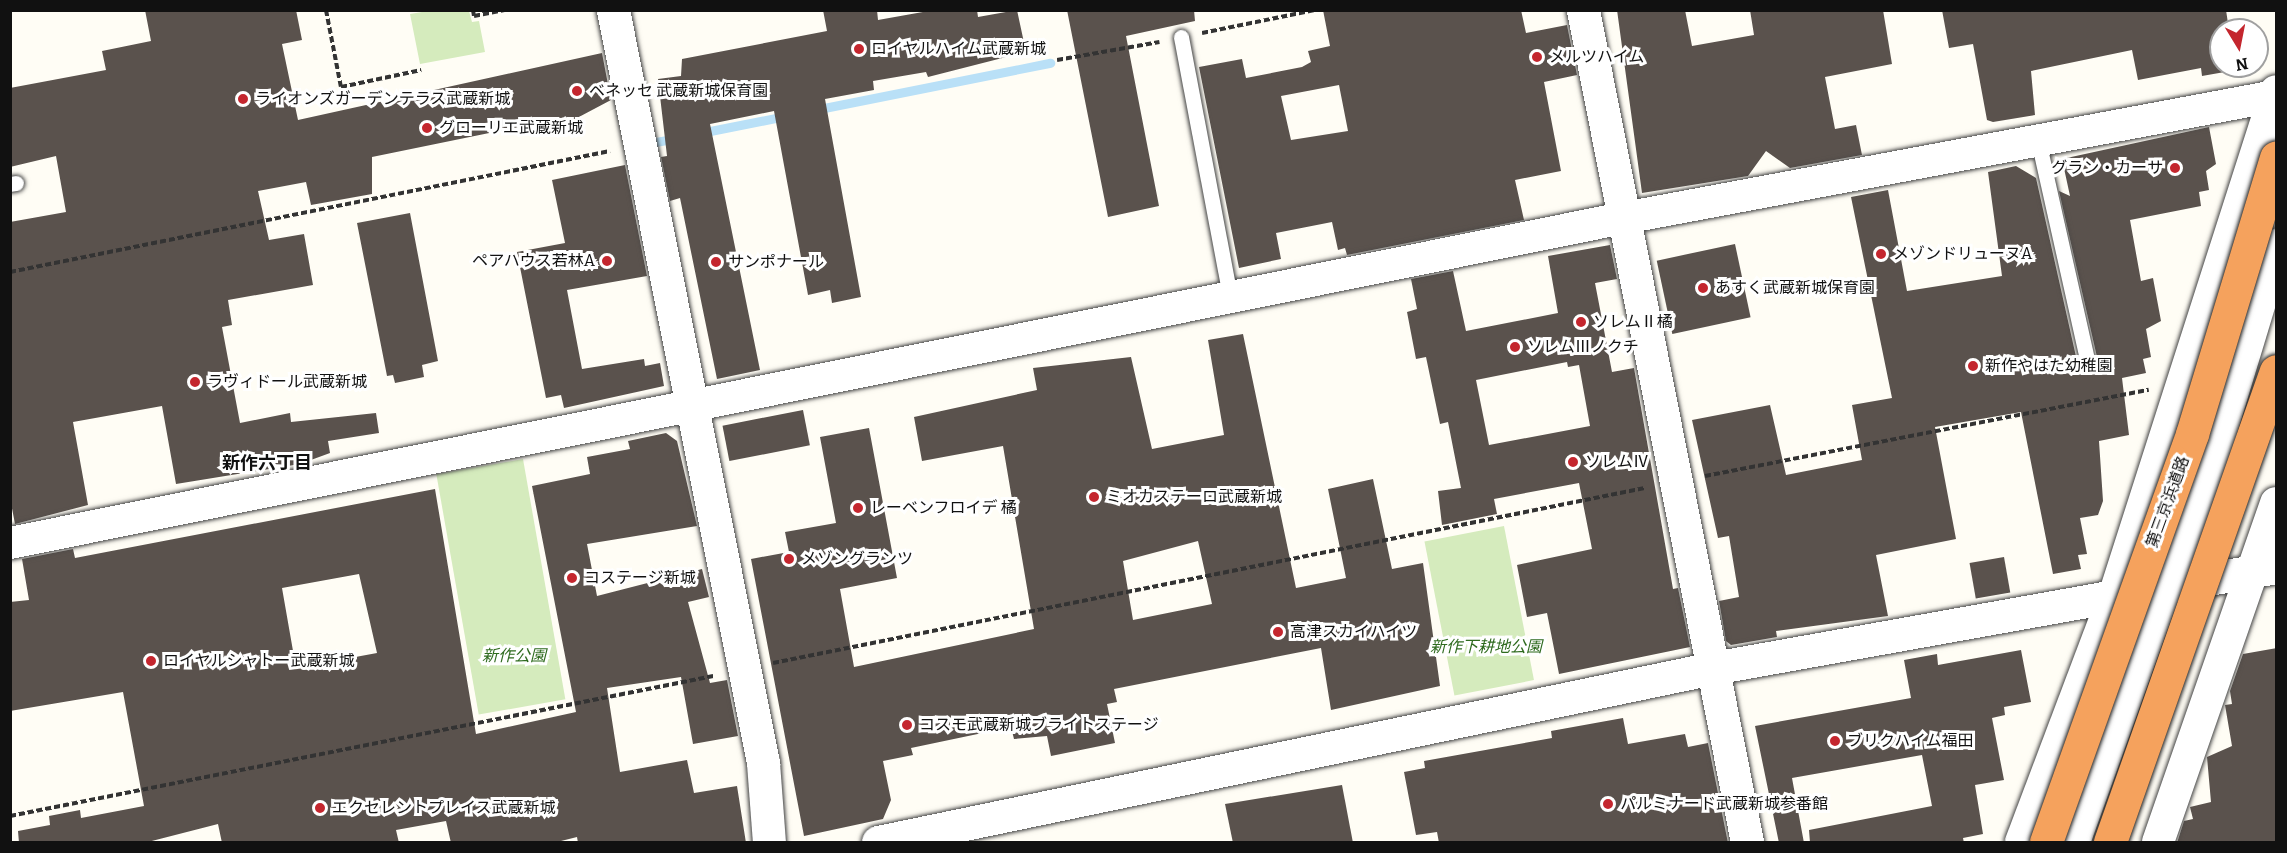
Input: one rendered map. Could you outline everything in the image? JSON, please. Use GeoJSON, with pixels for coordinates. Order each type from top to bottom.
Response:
{"type":"FeatureCollection","features":[{"type":"Feature","properties":{"kind":"highway","name":"第三京浜道路"},"geometry":{"type":"LineString","coordinates":[[2046,843],[2192,434],[2277,157]]}},
{"type":"Feature","properties":{"kind":"highway"},"geometry":{"type":"LineString","coordinates":[[2110,843],[2277,371]]}},
{"type":"Feature","properties":{"kind":"street"},"geometry":{"type":"LineString","coordinates":[[613,10],[763,764],[769,843]]}},
{"type":"Feature","properties":{"kind":"street"},"geometry":{"type":"LineString","coordinates":[[1582,10],[1748,843]]}},
{"type":"Feature","properties":{"kind":"street"},"geometry":{"type":"LineString","coordinates":[[10,543],[1624,218],[2276,94],[2114,596],[2021,843]]}},
{"type":"Feature","properties":{"kind":"street"},"geometry":{"type":"LineString","coordinates":[[2092,843],[2175,585],[2277,245]]}},
{"type":"Feature","properties":{"kind":"street"},"geometry":{"type":"LineString","coordinates":[[2073,843],[2175,585],[2277,303]]}},
{"type":"Feature","properties":{"kind":"street"},"geometry":{"type":"LineString","coordinates":[[2158,843],[2266,569],[2277,502]]}},
{"type":"Feature","properties":{"kind":"street"},"geometry":{"type":"LineString","coordinates":[[878,843],[1713,668],[2266,569]]}},
{"type":"Feature","properties":{"kind":"lane"},"geometry":{"type":"LineString","coordinates":[[1181,37],[1230,297]]}},
{"type":"Feature","properties":{"kind":"lane"},"geometry":{"type":"LineString","coordinates":[[2038,140],[2087,359]]}},
{"type":"Feature","properties":{"kind":"path"},"geometry":{"type":"LineString","coordinates":[[326,10],[341,87],[421,70]]}},
{"type":"Feature","properties":{"kind":"path"},"geometry":{"type":"LineString","coordinates":[[473,10],[474,16],[504,10]]}},
{"type":"Feature","properties":{"kind":"path"},"geometry":{"type":"LineString","coordinates":[[10,272],[640,145]]}},
{"type":"Feature","properties":{"kind":"path"},"geometry":{"type":"LineString","coordinates":[[10,816],[1676,482],[2184,383]]}},
{"type":"Feature","properties":{"kind":"green space"},"geometry":{"type":"Polygon","coordinates":[[[428,11],[469,11],[472,22],[479,21],[485,52],[420,64],[410,14],[428,11]]]}},
{"type":"Feature","properties":{"kind":"green space","name":"新作公園"},"geometry":{"type":"Polygon","coordinates":[[[523,459],[565,699],[479,715],[436,474],[523,459]]]}},
{"type":"Feature","properties":{"kind":"green space","name":"新作下耕地公園"},"geometry":{"type":"Polygon","coordinates":[[[1504,526],[1534,680],[1454,696],[1424,541],[1504,526]]]}},
{"type":"Feature","properties":{"kind":"building"},"geometry":{"type":"Polygon","coordinates":[[[145,10],[296,10],[302,40],[282,44],[298,120],[602,53],[611,100],[560,127],[558,119],[372,157],[372,194],[311,205],[306,182],[258,191],[269,240],[304,234],[313,285],[228,300],[232,325],[222,327],[240,423],[290,413],[291,422],[376,413],[379,433],[328,441],[330,453],[300,464],[176,484],[162,406],[73,422],[88,505],[15,524],[10,498],[10,222],[66,212],[56,156],[10,167],[10,88],[106,70],[102,51],[151,41],[145,10]]]}},
{"type":"Feature","properties":{"kind":"building"},"geometry":{"type":"Polygon","coordinates":[[[823,10],[877,10],[878,20],[934,10],[977,10],[978,17],[1017,10],[1026,52],[928,77],[926,72],[873,81],[874,90],[825,99],[861,297],[832,303],[830,290],[808,295],[774,111],[710,124],[760,370],[717,379],[680,198],[670,201],[661,157],[667,156],[658,79],[681,76],[682,59],[827,31],[823,10]]]}},
{"type":"Feature","properties":{"kind":"building"},"geometry":{"type":"Polygon","coordinates":[[[1067,10],[1194,10],[1195,21],[1126,36],[1159,206],[1108,217],[1067,10]]]}},
{"type":"Feature","properties":{"kind":"building"},"geometry":{"type":"Polygon","coordinates":[[[1323,10],[1521,10],[1526,33],[1567,25],[1577,75],[1544,82],[1561,171],[1515,180],[1524,220],[1347,255],[1345,248],[1338,250],[1332,222],[1276,233],[1281,259],[1239,268],[1199,67],[1242,59],[1246,78],[1302,67],[1311,62],[1308,51],[1330,46],[1323,10]],[[1339,85],[1281,96],[1291,140],[1348,131],[1339,85]]]}},
{"type":"Feature","properties":{"kind":"building"},"geometry":{"type":"Polygon","coordinates":[[[1617,10],[1685,10],[1692,46],[1754,35],[1750,10],[1883,10],[1892,64],[1825,77],[1835,129],[1856,125],[1862,155],[1790,168],[1766,151],[1748,176],[1642,193],[1617,10]]]}},
{"type":"Feature","properties":{"kind":"building"},"geometry":{"type":"Polygon","coordinates":[[[1942,10],[2226,10],[2227,18],[2209,18],[2209,75],[2202,76],[2201,68],[2138,80],[2132,50],[2031,71],[2035,115],[1993,122],[1987,120],[1973,44],[1949,48],[1942,10]]]}},
{"type":"Feature","properties":{"kind":"building"},"geometry":{"type":"Polygon","coordinates":[[[2209,127],[2216,164],[2206,171],[2209,190],[2199,192],[2201,206],[2130,220],[2141,281],[2153,278],[2161,321],[2146,329],[2151,357],[2143,359],[2146,373],[2122,378],[2129,435],[2099,441],[2103,501],[2098,515],[2080,518],[2087,554],[2078,555],[2081,569],[2053,574],[2021,412],[1935,427],[1956,539],[1876,555],[1888,616],[1776,631],[1777,637],[1731,645],[1726,641],[1719,601],[1739,597],[1729,536],[1718,538],[1692,420],[1770,405],[1786,475],[1862,460],[1852,405],[1892,398],[1851,197],[1888,190],[1907,291],[2002,276],[1988,172],[2016,166],[2036,178],[2077,361],[2089,369],[2097,357],[2059,191],[2070,196],[2062,159],[2209,127]]]}},
{"type":"Feature","properties":{"kind":"building"},"geometry":{"type":"Polygon","coordinates":[[[625,165],[647,276],[567,290],[582,369],[644,359],[645,366],[660,363],[664,386],[564,408],[561,395],[546,398],[517,252],[565,243],[552,180],[625,165]]]}},
{"type":"Feature","properties":{"kind":"building"},"geometry":{"type":"Polygon","coordinates":[[[410,213],[438,361],[422,365],[424,377],[395,383],[393,375],[387,376],[357,223],[410,213]]]}},
{"type":"Feature","properties":{"kind":"building","name":"あすく武蔵新城保育園"},"geometry":{"type":"Polygon","coordinates":[[[1735,244],[1751,317],[1672,334],[1657,261],[1735,244]]]}},
{"type":"Feature","properties":{"kind":"building"},"geometry":{"type":"Polygon","coordinates":[[[1610,245],[1617,279],[1595,283],[1612,372],[1634,368],[1673,589],[1678,588],[1690,647],[1559,674],[1547,613],[1527,617],[1517,565],[1592,549],[1579,483],[1494,499],[1497,514],[1442,525],[1438,491],[1461,488],[1448,422],[1440,424],[1426,357],[1416,359],[1407,312],[1417,309],[1411,279],[1453,271],[1466,331],[1558,313],[1548,256],[1610,245]],[[1567,362],[1476,380],[1489,445],[1590,426],[1579,365],[1568,367],[1567,362]]]}},
{"type":"Feature","properties":{"kind":"building"},"geometry":{"type":"Polygon","coordinates":[[[1243,334],[1296,588],[1346,578],[1328,489],[1373,479],[1392,569],[1423,563],[1440,686],[1331,710],[1321,648],[1114,689],[1117,702],[1107,704],[1115,743],[1051,756],[1047,736],[1014,739],[1011,727],[911,748],[913,755],[883,761],[891,800],[883,819],[804,836],[751,559],[789,552],[785,532],[836,523],[820,437],[869,428],[897,578],[840,589],[854,667],[1034,629],[1003,446],[922,461],[914,417],[1037,390],[1033,368],[1131,357],[1152,449],[1224,435],[1208,340],[1243,334]],[[1198,541],[1123,561],[1133,620],[1212,604],[1198,541]]]}},
{"type":"Feature","properties":{"kind":"building"},"geometry":{"type":"Polygon","coordinates":[[[803,410],[810,445],[729,461],[723,426],[803,410]]]}},
{"type":"Feature","properties":{"kind":"building"},"geometry":{"type":"Polygon","coordinates":[[[666,433],[677,441],[697,526],[587,544],[597,596],[702,569],[709,597],[688,602],[710,683],[727,680],[738,736],[693,744],[681,677],[607,688],[620,772],[687,760],[694,793],[737,786],[746,843],[578,843],[577,837],[553,843],[451,843],[446,821],[396,830],[399,843],[222,843],[218,824],[144,843],[19,843],[18,831],[50,825],[49,816],[80,810],[81,818],[144,806],[123,692],[10,711],[10,602],[29,600],[22,559],[73,549],[75,558],[435,489],[476,734],[576,712],[532,486],[590,474],[587,457],[630,449],[628,441],[666,433]],[[359,574],[282,588],[296,668],[377,653],[359,574]]]}},
{"type":"Feature","properties":{"kind":"building"},"geometry":{"type":"Polygon","coordinates":[[[2004,557],[2010,592],[1976,599],[1970,563],[2004,557]]]}},
{"type":"Feature","properties":{"kind":"building"},"geometry":{"type":"Polygon","coordinates":[[[2277,648],[2277,843],[2177,843],[2184,821],[2193,819],[2190,807],[2211,802],[2207,757],[2232,746],[2225,705],[2232,704],[2230,691],[2243,654],[2277,648]]]}},
{"type":"Feature","properties":{"kind":"building"},"geometry":{"type":"Polygon","coordinates":[[[2021,650],[2031,702],[2004,707],[2005,715],[1992,718],[2004,780],[1975,785],[1983,834],[1963,838],[1964,843],[1810,843],[1809,830],[1932,806],[1922,755],[1792,778],[1804,843],[1779,843],[1755,726],[1911,698],[1904,660],[1937,654],[1938,665],[2021,650]]]}},
{"type":"Feature","properties":{"kind":"building"},"geometry":{"type":"Polygon","coordinates":[[[1623,718],[1628,744],[1685,734],[1688,747],[1708,743],[1728,843],[1439,843],[1437,832],[1416,835],[1404,772],[1425,768],[1424,761],[1552,738],[1551,731],[1623,718]]]}},
{"type":"Feature","properties":{"kind":"building"},"geometry":{"type":"Polygon","coordinates":[[[1342,785],[1353,843],[1233,843],[1225,804],[1342,785]]]}},
{"type":"Feature","properties":{"kind":"waterway"},"geometry":{"type":"LineString","coordinates":[[814,110],[1050,63]]}},
{"type":"Feature","properties":{"kind":"waterway"},"geometry":{"type":"LineString","coordinates":[[700,133],[786,116]]}},
{"type":"Feature","properties":{"kind":"waterway"},"geometry":{"type":"LineString","coordinates":[[644,144],[677,138]]}},
{"type":"Feature","properties":{"kind":"place","name":"ロイヤルハイム武蔵新城"},"geometry":{"type":"Point","coordinates":[859,49]}},
{"type":"Feature","properties":{"kind":"place","name":"メルツハイム"},"geometry":{"type":"Point","coordinates":[1537,57]}},
{"type":"Feature","properties":{"kind":"place","name":"ベネッセ 武蔵新城保育園"},"geometry":{"type":"Point","coordinates":[577,91]}},
{"type":"Feature","properties":{"kind":"place","name":"ライオンズガーデンテラス武蔵新城"},"geometry":{"type":"Point","coordinates":[243,99]}},
{"type":"Feature","properties":{"kind":"place","name":"グローリエ武蔵新城"},"geometry":{"type":"Point","coordinates":[427,128]}},
{"type":"Feature","properties":{"kind":"place","name":"グラン・カーサ"},"geometry":{"type":"Point","coordinates":[2175,168]}},
{"type":"Feature","properties":{"kind":"place","name":"メゾンドリューヌA"},"geometry":{"type":"Point","coordinates":[1881,254]}},
{"type":"Feature","properties":{"kind":"place","name":"ペアハウス若林A"},"geometry":{"type":"Point","coordinates":[607,261]}},
{"type":"Feature","properties":{"kind":"place","name":"サンポナール"},"geometry":{"type":"Point","coordinates":[716,262]}},
{"type":"Feature","properties":{"kind":"place","name":"あすく武蔵新城保育園"},"geometry":{"type":"Point","coordinates":[1703,288]}},
{"type":"Feature","properties":{"kind":"place","name":"ソレムⅡ橘"},"geometry":{"type":"Point","coordinates":[1581,322]}},
{"type":"Feature","properties":{"kind":"place","name":"ソレムⅢノクチ"},"geometry":{"type":"Point","coordinates":[1515,347]}},
{"type":"Feature","properties":{"kind":"place","name":"新作やはた幼稚園"},"geometry":{"type":"Point","coordinates":[1973,366]}},
{"type":"Feature","properties":{"kind":"place","name":"ラヴィドール武蔵新城"},"geometry":{"type":"Point","coordinates":[195,382]}},
{"type":"Feature","properties":{"kind":"place","name":"ソレムⅣ"},"geometry":{"type":"Point","coordinates":[1573,462]}},
{"type":"Feature","properties":{"kind":"place","name":"ミオカステーロ武蔵新城"},"geometry":{"type":"Point","coordinates":[1094,497]}},
{"type":"Feature","properties":{"kind":"place","name":"レーベンフロイデ 橘"},"geometry":{"type":"Point","coordinates":[858,508]}},
{"type":"Feature","properties":{"kind":"place","name":"メゾングランツ"},"geometry":{"type":"Point","coordinates":[789,559]}},
{"type":"Feature","properties":{"kind":"place","name":"コステージ新城"},"geometry":{"type":"Point","coordinates":[572,578]}},
{"type":"Feature","properties":{"kind":"place","name":"高津スカイハイツ"},"geometry":{"type":"Point","coordinates":[1278,632]}},
{"type":"Feature","properties":{"kind":"place","name":"ロイヤルシャトー武蔵新城"},"geometry":{"type":"Point","coordinates":[151,661]}},
{"type":"Feature","properties":{"kind":"place","name":"コスモ武蔵新城ブライトステージ"},"geometry":{"type":"Point","coordinates":[907,725]}},
{"type":"Feature","properties":{"kind":"place","name":"ブリクハイム福田"},"geometry":{"type":"Point","coordinates":[1835,741]}},
{"type":"Feature","properties":{"kind":"place","name":"パルミナード武蔵新城参番館"},"geometry":{"type":"Point","coordinates":[1608,804]}},
{"type":"Feature","properties":{"kind":"place","name":"エクセレントプレイス武蔵新城"},"geometry":{"type":"Point","coordinates":[320,808]}},
{"type":"Feature","properties":{"kind":"district","name":"新作六丁目"},"geometry":{"type":"Point","coordinates":[267,463]}}]}
